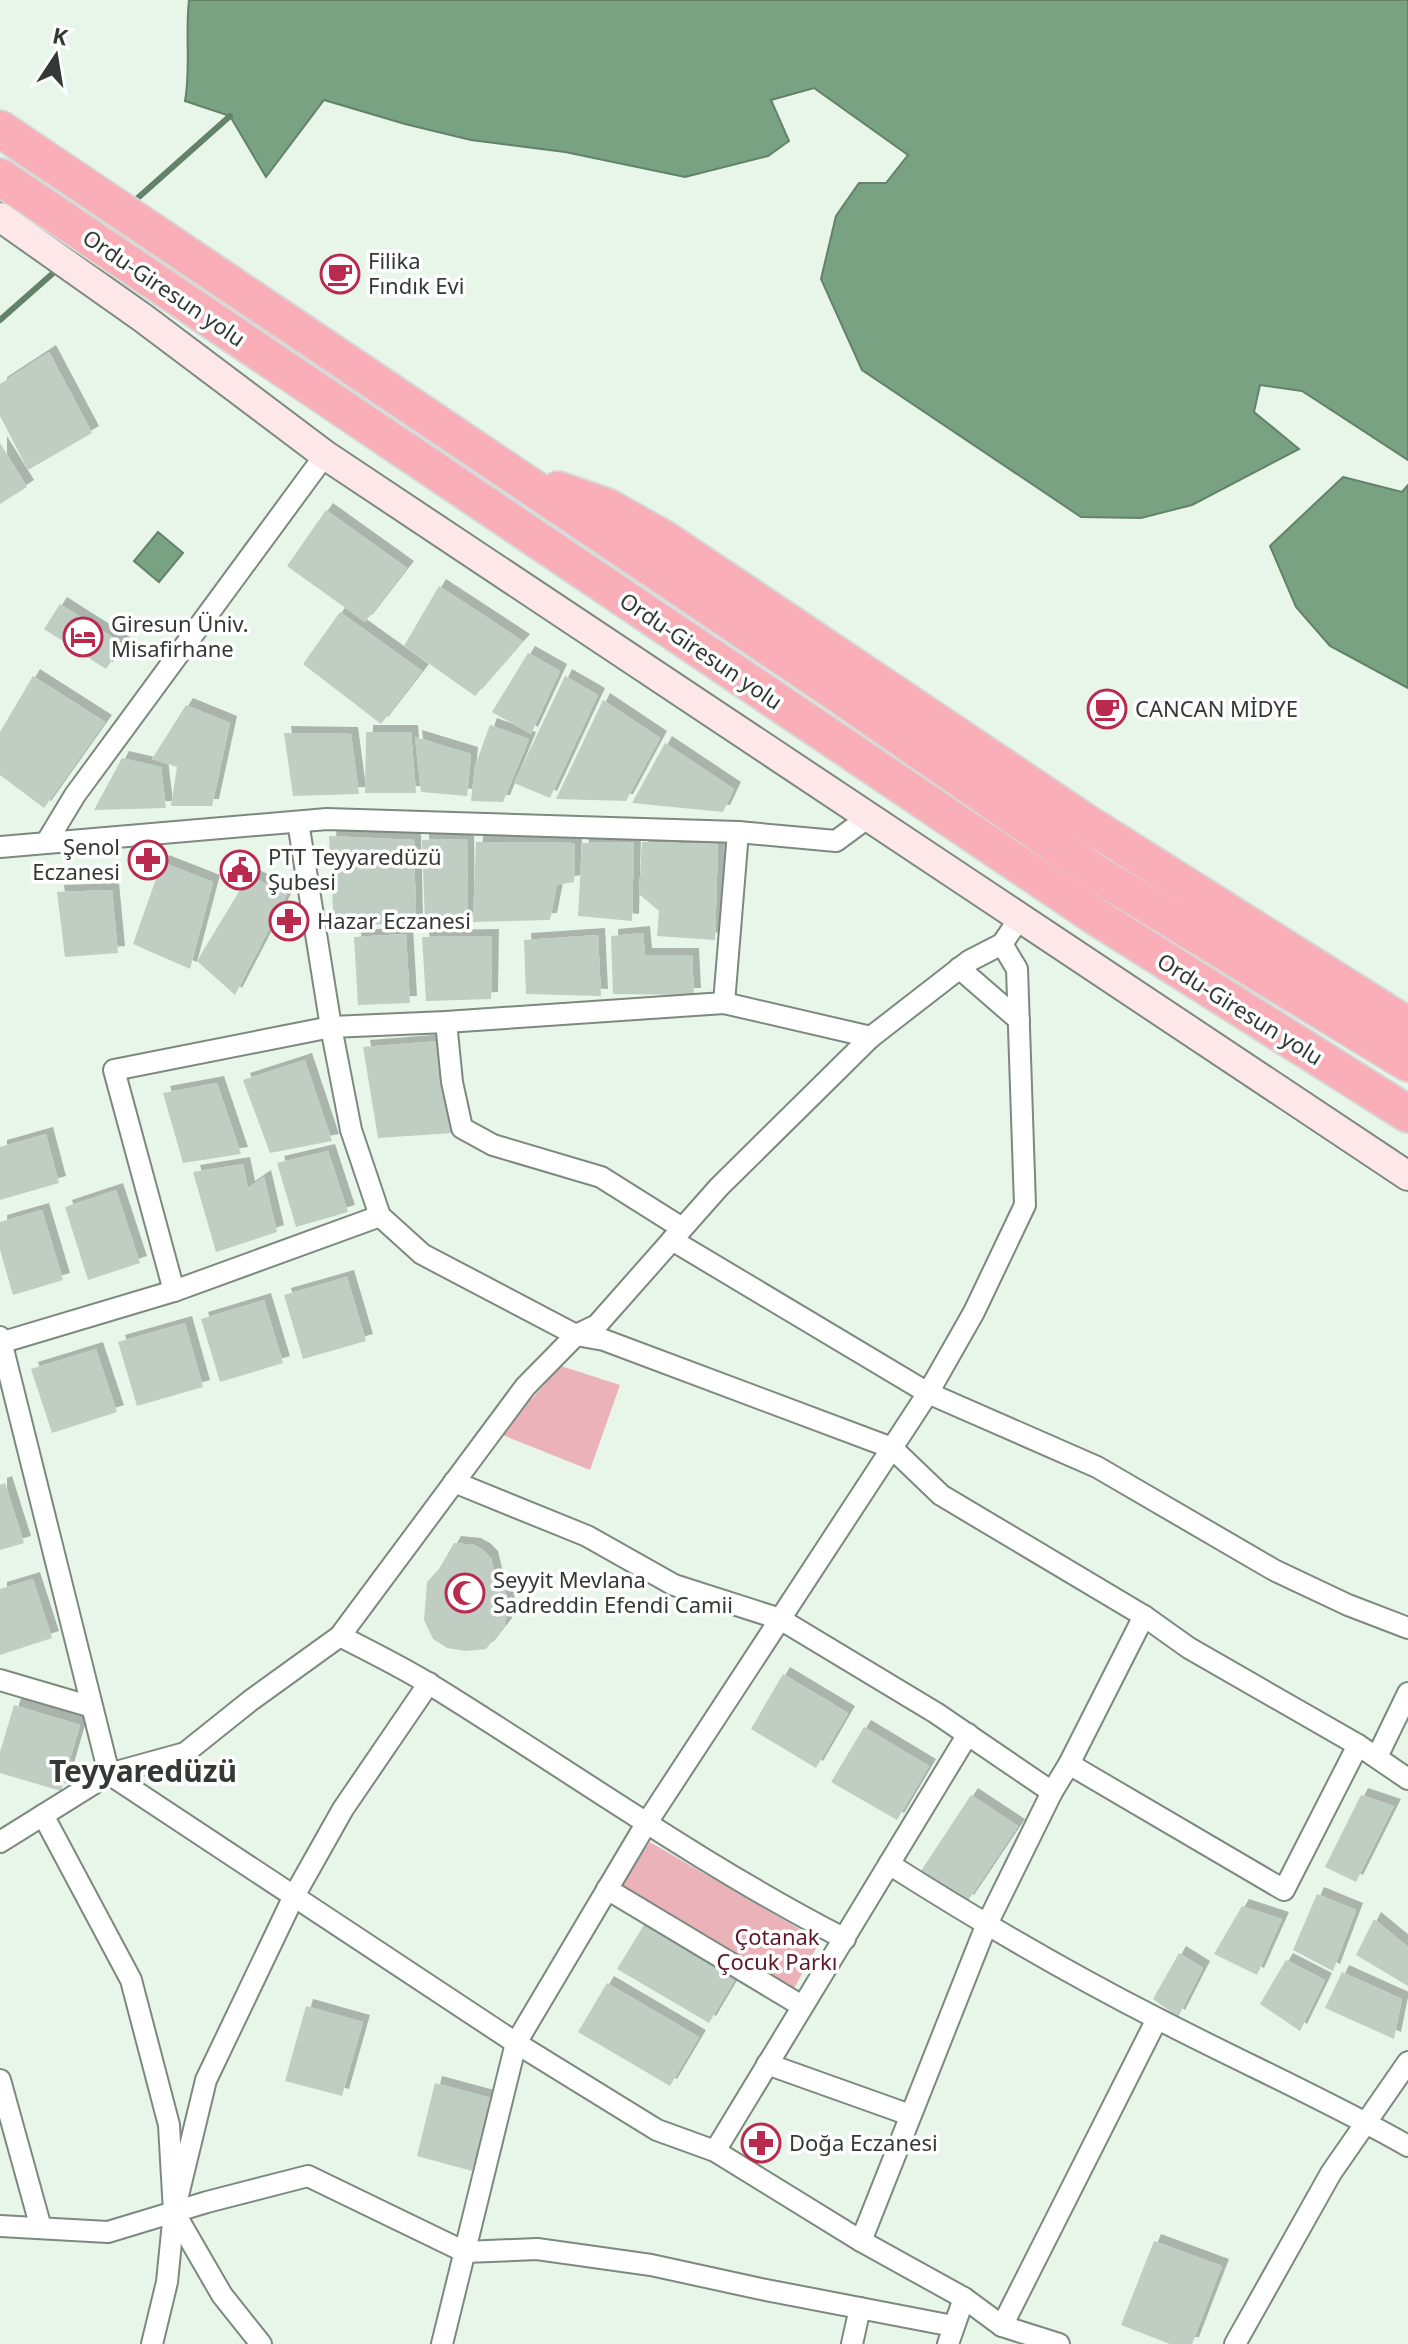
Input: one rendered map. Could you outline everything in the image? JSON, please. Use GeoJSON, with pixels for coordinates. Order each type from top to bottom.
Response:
{"type":"FeatureCollection","features":[{"type":"Feature","properties":{"kind":"highway","name":"Ordu-Giresun yolu"},"geometry":{"type":"LineString","coordinates":[[0,129],[516,476],[607,507],[664,539],[1088,824],[1404,1051]]}},
{"type":"Feature","properties":{"kind":"highway","name":"Ordu-Giresun yolu"},"geometry":{"type":"LineString","coordinates":[[0,177],[15,214],[169,292],[1095,916],[1402,1112]]}},
{"type":"Feature","properties":{"kind":"street"},"geometry":{"type":"LineString","coordinates":[[15,214],[143,318],[325,455],[1408,1176]]}},
{"type":"Feature","properties":{"kind":"street"},"geometry":{"type":"LineString","coordinates":[[46,843],[75,795],[325,455]]}},
{"type":"Feature","properties":{"kind":"street"},"geometry":{"type":"LineString","coordinates":[[6,843],[46,843],[327,819],[738,832],[836,841],[870,816]]}},
{"type":"Feature","properties":{"kind":"street"},"geometry":{"type":"LineString","coordinates":[[298,822],[351,1130],[380,1216],[422,1254],[576,1335],[604,1340],[892,1448],[941,1495],[1144,1616],[1189,1648],[1358,1745],[1408,1779]]}},
{"type":"Feature","properties":{"kind":"street"},"geometry":{"type":"LineString","coordinates":[[724,1003],[738,832]]}},
{"type":"Feature","properties":{"kind":"street"},"geometry":{"type":"LineString","coordinates":[[0,1842],[109,1774],[185,1753],[340,1636],[525,1387],[576,1335],[597,1325],[719,1187],[871,1037],[959,968],[1002,944],[1021,916]]}},
{"type":"Feature","properties":{"kind":"street"},"geometry":{"type":"LineString","coordinates":[[442,2344],[516,2043],[646,1824],[928,1393],[974,1312],[1025,1205],[1017,969],[1002,944]]}},
{"type":"Feature","properties":{"kind":"street"},"geometry":{"type":"LineString","coordinates":[[959,968],[1019,1020]]}},
{"type":"Feature","properties":{"kind":"street"},"geometry":{"type":"LineString","coordinates":[[174,1291],[114,1070],[331,1027],[724,1003],[871,1037]]}},
{"type":"Feature","properties":{"kind":"street"},"geometry":{"type":"LineString","coordinates":[[446,1022],[452,1082],[462,1128],[493,1145],[601,1177],[677,1234],[928,1393],[1097,1467],[1274,1570],[1348,1605],[1408,1628]]}},
{"type":"Feature","properties":{"kind":"street"},"geometry":{"type":"LineString","coordinates":[[380,1216],[174,1291],[0,1341],[109,1774],[516,2043],[657,2130],[715,2151],[861,2241],[964,2298],[1002,2326],[1059,2344]]}},
{"type":"Feature","properties":{"kind":"street"},"geometry":{"type":"LineString","coordinates":[[454,1482],[587,1536],[674,1585],[780,1619],[968,1734],[1052,1792]]}},
{"type":"Feature","properties":{"kind":"street"},"geometry":{"type":"LineString","coordinates":[[861,2241],[986,1926],[1144,1616]]}},
{"type":"Feature","properties":{"kind":"street"},"geometry":{"type":"LineString","coordinates":[[340,1636],[429,1683],[646,1824],[779,1905],[845,1939]]}},
{"type":"Feature","properties":{"kind":"street"},"geometry":{"type":"LineString","coordinates":[[0,1680],[92,1707]]}},
{"type":"Feature","properties":{"kind":"street"},"geometry":{"type":"LineString","coordinates":[[152,2344],[167,2282],[174,2212],[206,2080],[294,1896],[343,1809],[429,1683]]}},
{"type":"Feature","properties":{"kind":"street"},"geometry":{"type":"LineString","coordinates":[[1377,1757],[1408,1693]]}},
{"type":"Feature","properties":{"kind":"street"},"geometry":{"type":"LineString","coordinates":[[715,2151],[968,1734]]}},
{"type":"Feature","properties":{"kind":"street"},"geometry":{"type":"LineString","coordinates":[[1069,1764],[1284,1890],[1358,1745]]}},
{"type":"Feature","properties":{"kind":"street"},"geometry":{"type":"LineString","coordinates":[[43,1815],[131,1980],[169,2125],[174,2212],[222,2295],[261,2344]]}},
{"type":"Feature","properties":{"kind":"street"},"geometry":{"type":"LineString","coordinates":[[889,1864],[986,1926],[1157,2019],[1366,2122],[1408,2146]]}},
{"type":"Feature","properties":{"kind":"street"},"geometry":{"type":"LineString","coordinates":[[607,1889],[802,2006]]}},
{"type":"Feature","properties":{"kind":"street"},"geometry":{"type":"LineString","coordinates":[[1002,2326],[1157,2019]]}},
{"type":"Feature","properties":{"kind":"street"},"geometry":{"type":"LineString","coordinates":[[1235,2344],[1331,2173],[1408,2062]]}},
{"type":"Feature","properties":{"kind":"street"},"geometry":{"type":"LineString","coordinates":[[767,2064],[910,2115]]}},
{"type":"Feature","properties":{"kind":"street"},"geometry":{"type":"LineString","coordinates":[[0,2080],[41,2228]]}},
{"type":"Feature","properties":{"kind":"street"},"geometry":{"type":"LineString","coordinates":[[0,2226],[108,2232],[308,2176],[465,2252],[537,2249],[651,2265],[860,2308],[950,2335],[964,2298]]}},
{"type":"Feature","properties":{"kind":"street"},"geometry":{"type":"LineString","coordinates":[[852,2344],[860,2308]]}},
{"type":"Feature","properties":{"kind":"green space"},"geometry":{"type":"Polygon","coordinates":[[[561,1366],[620,1385],[590,1470],[500,1434],[561,1366]]]}},
{"type":"Feature","properties":{"kind":"green space","name":"Çotanak Çocuk Parkı"},"geometry":{"type":"Polygon","coordinates":[[[650,1842],[820,1941],[792,1992],[619,1888],[650,1842]]]}},
{"type":"Feature","properties":{"kind":"shaded area"},"geometry":{"type":"Polygon","coordinates":[[[189,0],[1408,0],[1408,460],[1302,391],[1260,385],[1254,412],[1299,449],[1192,505],[1141,518],[1081,517],[862,370],[821,279],[836,216],[859,183],[886,183],[908,155],[814,88],[771,100],[789,141],[768,156],[685,177],[565,152],[471,140],[324,100],[266,177],[230,116],[185,101],[189,0]]]}},
{"type":"Feature","properties":{"kind":"shaded area"},"geometry":{"type":"Polygon","coordinates":[[[1343,477],[1402,492],[1408,485],[1408,688],[1330,646],[1296,607],[1270,546],[1343,477]]]}},
{"type":"Feature","properties":{"kind":"shaded area"},"geometry":{"type":"Polygon","coordinates":[[[158,532],[183,553],[159,582],[134,561],[158,532]]]}},
{"type":"Feature","properties":{"kind":"building"},"geometry":{"type":"Polygon","coordinates":[[[49,352],[92,433],[28,470],[0,416],[0,384],[49,352]]]}},
{"type":"Feature","properties":{"kind":"building"},"geometry":{"type":"Polygon","coordinates":[[[0,443],[27,487],[0,504],[0,443]]]}},
{"type":"Feature","properties":{"kind":"building"},"geometry":{"type":"Polygon","coordinates":[[[326,510],[407,568],[365,622],[287,566],[326,510]]]}},
{"type":"Feature","properties":{"kind":"building"},"geometry":{"type":"Polygon","coordinates":[[[439,586],[523,641],[475,696],[404,646],[439,586]]]}},
{"type":"Feature","properties":{"kind":"building","name":"Giresun Üniv. Misafirhane"},"geometry":{"type":"Polygon","coordinates":[[[60,604],[123,644],[106,669],[44,629],[60,604]]]}},
{"type":"Feature","properties":{"kind":"building"},"geometry":{"type":"Polygon","coordinates":[[[340,612],[422,671],[381,724],[303,664],[340,612]]]}},
{"type":"Feature","properties":{"kind":"building"},"geometry":{"type":"Polygon","coordinates":[[[528,653],[560,671],[531,734],[492,712],[528,653]]]}},
{"type":"Feature","properties":{"kind":"building"},"geometry":{"type":"Polygon","coordinates":[[[33,676],[105,722],[44,808],[0,775],[0,732],[33,676]]]}},
{"type":"Feature","properties":{"kind":"building"},"geometry":{"type":"Polygon","coordinates":[[[565,676],[598,695],[550,798],[514,783],[565,676]]]}},
{"type":"Feature","properties":{"kind":"building"},"geometry":{"type":"Polygon","coordinates":[[[603,700],[660,738],[626,801],[556,799],[603,700]]]}},
{"type":"Feature","properties":{"kind":"building"},"geometry":{"type":"Polygon","coordinates":[[[186,705],[230,723],[212,806],[171,806],[177,767],[152,759],[186,705]]]}},
{"type":"Feature","properties":{"kind":"building"},"geometry":{"type":"Polygon","coordinates":[[[490,725],[529,739],[503,802],[471,801],[475,766],[490,725]]]}},
{"type":"Feature","properties":{"kind":"building"},"geometry":{"type":"Polygon","coordinates":[[[366,732],[411,732],[416,793],[365,793],[366,732]]]}},
{"type":"Feature","properties":{"kind":"building"},"geometry":{"type":"Polygon","coordinates":[[[284,733],[351,734],[359,794],[293,796],[284,733]]]}},
{"type":"Feature","properties":{"kind":"building"},"geometry":{"type":"Polygon","coordinates":[[[415,737],[471,754],[467,796],[421,792],[415,737]]]}},
{"type":"Feature","properties":{"kind":"building"},"geometry":{"type":"Polygon","coordinates":[[[665,743],[734,789],[723,812],[632,803],[665,743]]]}},
{"type":"Feature","properties":{"kind":"building"},"geometry":{"type":"Polygon","coordinates":[[[122,758],[161,767],[166,808],[94,810],[122,758]]]}},
{"type":"Feature","properties":{"kind":"building"},"geometry":{"type":"Polygon","coordinates":[[[329,836],[414,840],[416,923],[334,926],[329,836]]]}},
{"type":"Feature","properties":{"kind":"building"},"geometry":{"type":"Polygon","coordinates":[[[467,839],[468,924],[425,924],[422,840],[467,839]]]}},
{"type":"Feature","properties":{"kind":"building"},"geometry":{"type":"Polygon","coordinates":[[[476,842],[575,843],[574,882],[557,885],[550,920],[473,922],[476,842]]]}},
{"type":"Feature","properties":{"kind":"building"},"geometry":{"type":"Polygon","coordinates":[[[634,842],[632,921],[578,916],[582,843],[634,842]]]}},
{"type":"Feature","properties":{"kind":"building"},"geometry":{"type":"Polygon","coordinates":[[[642,842],[718,844],[715,940],[657,936],[659,911],[639,894],[642,842]]]}},
{"type":"Feature","properties":{"kind":"building"},"geometry":{"type":"Polygon","coordinates":[[[162,862],[213,882],[190,969],[133,944],[162,862]]]}},
{"type":"Feature","properties":{"kind":"building"},"geometry":{"type":"Polygon","coordinates":[[[249,875],[287,895],[235,995],[197,961],[249,875]]]}},
{"type":"Feature","properties":{"kind":"building"},"geometry":{"type":"Polygon","coordinates":[[[112,890],[118,953],[65,957],[57,892],[112,890]]]}},
{"type":"Feature","properties":{"kind":"building"},"geometry":{"type":"Polygon","coordinates":[[[643,933],[645,955],[692,955],[694,995],[613,994],[611,936],[643,933]]]}},
{"type":"Feature","properties":{"kind":"building"},"geometry":{"type":"Polygon","coordinates":[[[406,934],[410,1003],[358,1005],[354,937],[406,934]]]}},
{"type":"Feature","properties":{"kind":"building"},"geometry":{"type":"Polygon","coordinates":[[[598,935],[601,996],[526,994],[524,940],[598,935]]]}},
{"type":"Feature","properties":{"kind":"building"},"geometry":{"type":"Polygon","coordinates":[[[492,936],[491,999],[426,1001],[422,937],[492,936]]]}},
{"type":"Feature","properties":{"kind":"building"},"geometry":{"type":"Polygon","coordinates":[[[438,1041],[453,1133],[378,1138],[363,1047],[438,1041]]]}},
{"type":"Feature","properties":{"kind":"building"},"geometry":{"type":"Polygon","coordinates":[[[305,1060],[332,1141],[270,1153],[243,1080],[305,1060]]]}},
{"type":"Feature","properties":{"kind":"building"},"geometry":{"type":"Polygon","coordinates":[[[217,1083],[241,1154],[183,1163],[163,1093],[217,1083]]]}},
{"type":"Feature","properties":{"kind":"building"},"geometry":{"type":"Polygon","coordinates":[[[46,1134],[59,1183],[0,1200],[0,1147],[46,1134]]]}},
{"type":"Feature","properties":{"kind":"building"},"geometry":{"type":"Polygon","coordinates":[[[328,1151],[348,1212],[296,1227],[277,1163],[328,1151]]]}},
{"type":"Feature","properties":{"kind":"building"},"geometry":{"type":"Polygon","coordinates":[[[243,1164],[248,1188],[264,1177],[277,1232],[216,1252],[193,1172],[243,1164]]]}},
{"type":"Feature","properties":{"kind":"building"},"geometry":{"type":"Polygon","coordinates":[[[116,1190],[140,1263],[88,1280],[65,1207],[116,1190]]]}},
{"type":"Feature","properties":{"kind":"building"},"geometry":{"type":"Polygon","coordinates":[[[42,1210],[63,1280],[13,1295],[0,1250],[0,1222],[42,1210]]]}},
{"type":"Feature","properties":{"kind":"building"},"geometry":{"type":"Polygon","coordinates":[[[347,1277],[366,1341],[303,1359],[284,1295],[347,1277]]]}},
{"type":"Feature","properties":{"kind":"building"},"geometry":{"type":"Polygon","coordinates":[[[264,1300],[283,1363],[220,1382],[201,1319],[264,1300]]]}},
{"type":"Feature","properties":{"kind":"building"},"geometry":{"type":"Polygon","coordinates":[[[185,1323],[203,1387],[137,1406],[118,1342],[185,1323]]]}},
{"type":"Feature","properties":{"kind":"building"},"geometry":{"type":"Polygon","coordinates":[[[96,1349],[117,1412],[52,1433],[31,1369],[96,1349]]]}},
{"type":"Feature","properties":{"kind":"building"},"geometry":{"type":"Polygon","coordinates":[[[5,1483],[24,1543],[0,1550],[0,1485],[5,1483]]]}},
{"type":"Feature","properties":{"kind":"building","name":"Seyyit Mevlana Sadreddin Efendi Camii"},"geometry":{"type":"Polygon","coordinates":[[[454,1543],[474,1545],[483,1550],[491,1558],[495,1575],[505,1586],[508,1607],[505,1625],[486,1649],[466,1651],[447,1648],[433,1639],[424,1620],[427,1582],[439,1569],[454,1543]]]}},
{"type":"Feature","properties":{"kind":"building"},"geometry":{"type":"Polygon","coordinates":[[[33,1579],[52,1638],[0,1655],[0,1589],[33,1579]]]}},
{"type":"Feature","properties":{"kind":"building"},"geometry":{"type":"Polygon","coordinates":[[[783,1674],[848,1713],[816,1768],[751,1729],[783,1674]]]}},
{"type":"Feature","properties":{"kind":"building"},"geometry":{"type":"Polygon","coordinates":[[[14,1705],[80,1725],[61,1791],[0,1773],[0,1752],[14,1705]]]}},
{"type":"Feature","properties":{"kind":"building"},"geometry":{"type":"Polygon","coordinates":[[[864,1727],[929,1766],[897,1820],[831,1782],[864,1727]]]}},
{"type":"Feature","properties":{"kind":"building"},"geometry":{"type":"Polygon","coordinates":[[[971,1795],[1018,1826],[967,1902],[921,1871],[971,1795]]]}},
{"type":"Feature","properties":{"kind":"building"},"geometry":{"type":"Polygon","coordinates":[[[1361,1795],[1394,1806],[1356,1882],[1325,1867],[1361,1795]]]}},
{"type":"Feature","properties":{"kind":"building"},"geometry":{"type":"Polygon","coordinates":[[[1317,1894],[1356,1910],[1333,1971],[1293,1950],[1317,1894]]]}},
{"type":"Feature","properties":{"kind":"building"},"geometry":{"type":"Polygon","coordinates":[[[1242,1906],[1282,1919],[1257,1975],[1214,1954],[1242,1906]]]}},
{"type":"Feature","properties":{"kind":"building"},"geometry":{"type":"Polygon","coordinates":[[[1374,1919],[1408,1947],[1408,1986],[1356,1955],[1374,1919]]]}},
{"type":"Feature","properties":{"kind":"building"},"geometry":{"type":"Polygon","coordinates":[[[647,1920],[738,1974],[709,2023],[617,1969],[647,1920]]]}},
{"type":"Feature","properties":{"kind":"building"},"geometry":{"type":"Polygon","coordinates":[[[1179,1953],[1203,1968],[1178,2017],[1153,1999],[1179,1953]]]}},
{"type":"Feature","properties":{"kind":"building"},"geometry":{"type":"Polygon","coordinates":[[[1286,1960],[1325,1980],[1300,2031],[1260,2004],[1286,1960]]]}},
{"type":"Feature","properties":{"kind":"building"},"geometry":{"type":"Polygon","coordinates":[[[1342,1972],[1402,1999],[1394,2039],[1325,2008],[1342,1972]]]}},
{"type":"Feature","properties":{"kind":"building"},"geometry":{"type":"Polygon","coordinates":[[[607,1983],[699,2037],[670,2086],[578,2032],[607,1983]]]}},
{"type":"Feature","properties":{"kind":"building"},"geometry":{"type":"Polygon","coordinates":[[[306,2006],[363,2022],[342,2096],[285,2081],[306,2006]]]}},
{"type":"Feature","properties":{"kind":"building"},"geometry":{"type":"Polygon","coordinates":[[[435,2083],[491,2098],[472,2171],[417,2156],[435,2083]]]}},
{"type":"Feature","properties":{"kind":"building"},"geometry":{"type":"Polygon","coordinates":[[[1154,2241],[1222,2266],[1192,2344],[1170,2344],[1121,2325],[1154,2241]]]}},
{"type":"Feature","properties":{"kind":"waterway"},"geometry":{"type":"LineString","coordinates":[[131,204],[230,116]]}},
{"type":"Feature","properties":{"kind":"waterway"},"geometry":{"type":"LineString","coordinates":[[0,320],[60,267]]}},
{"type":"Feature","properties":{"kind":"place","name":"Filika Fındık Evi"},"geometry":{"type":"Point","coordinates":[340,274]}},
{"type":"Feature","properties":{"kind":"place","name":"Giresun Üniv. Misafirhane"},"geometry":{"type":"Point","coordinates":[83,637]}},
{"type":"Feature","properties":{"kind":"place","name":"CANCAN MİDYE"},"geometry":{"type":"Point","coordinates":[1107,709]}},
{"type":"Feature","properties":{"kind":"place","name":"Şenol Eczanesi"},"geometry":{"type":"Point","coordinates":[148,860]}},
{"type":"Feature","properties":{"kind":"place","name":"PTT Teyyaredüzü Şubesi"},"geometry":{"type":"Point","coordinates":[240,870]}},
{"type":"Feature","properties":{"kind":"place","name":"Hazar Eczanesi"},"geometry":{"type":"Point","coordinates":[289,921]}},
{"type":"Feature","properties":{"kind":"place","name":"Seyyit Mevlana Sadreddin Efendi Camii"},"geometry":{"type":"Point","coordinates":[465,1593]}},
{"type":"Feature","properties":{"kind":"place","name":"Doğa Eczanesi"},"geometry":{"type":"Point","coordinates":[761,2143]}},
{"type":"Feature","properties":{"kind":"district","name":"Teyyaredüzü"},"geometry":{"type":"Point","coordinates":[143,1772]}}]}
